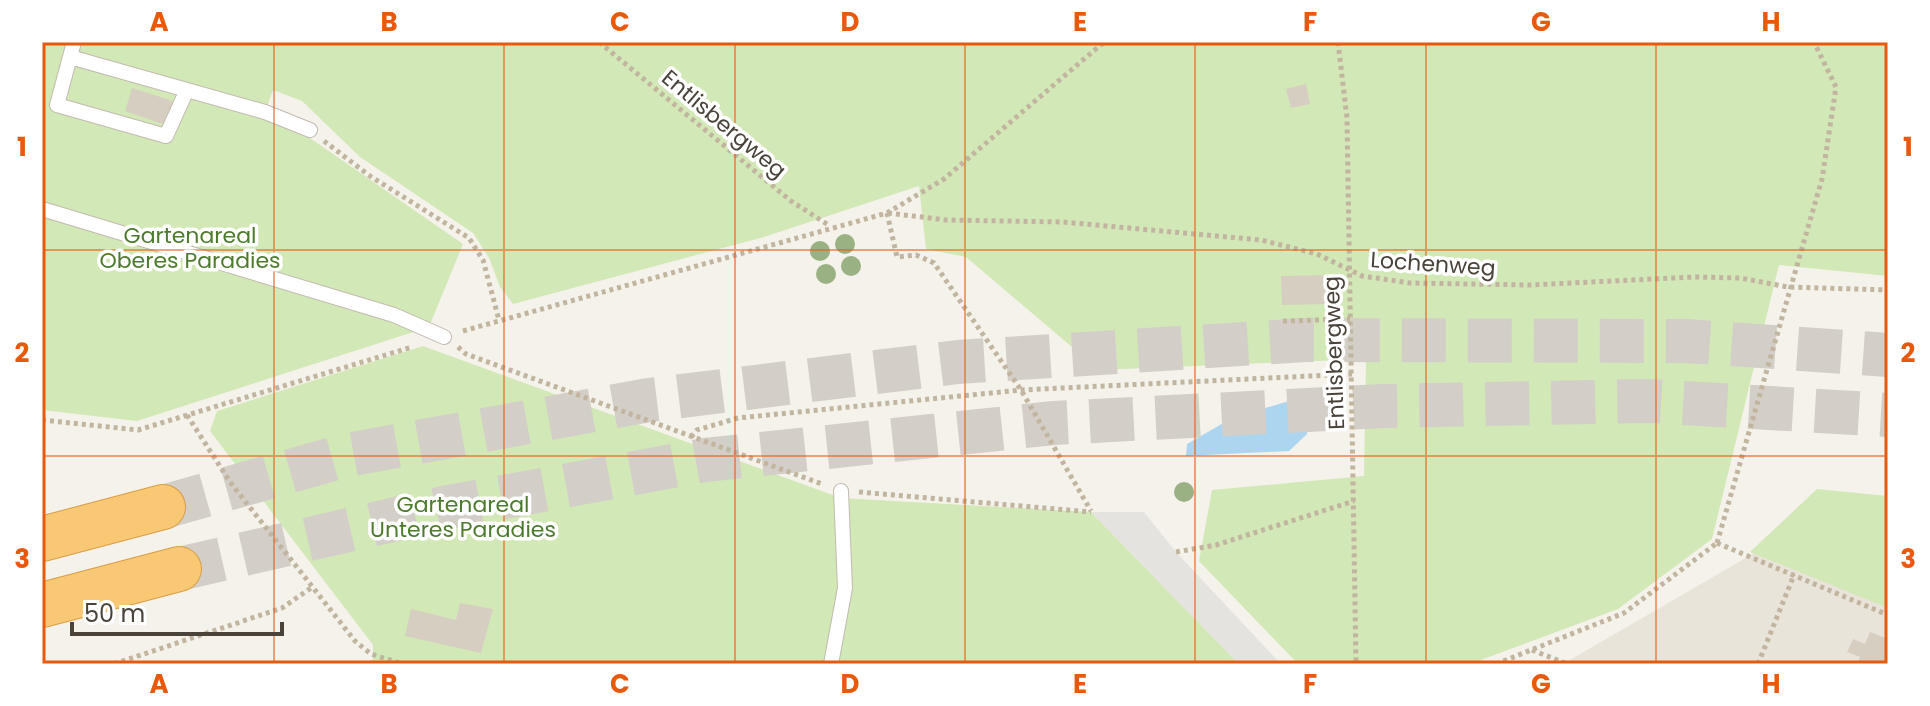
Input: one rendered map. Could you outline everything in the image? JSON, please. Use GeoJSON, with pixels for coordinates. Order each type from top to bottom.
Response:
{"type":"FeatureCollection","features":[{"type":"Feature","properties":{"kind":"highway"},"geometry":{"type":"LineString","coordinates":[[42,539],[163,507]]}},
{"type":"Feature","properties":{"kind":"highway"},"geometry":{"type":"LineString","coordinates":[[42,605],[179,569]]}},
{"type":"Feature","properties":{"kind":"lane"},"geometry":{"type":"LineString","coordinates":[[186,92],[166,136],[57,105],[72,50],[186,92],[265,112],[310,130]]}},
{"type":"Feature","properties":{"kind":"lane"},"geometry":{"type":"LineString","coordinates":[[42,209],[394,315],[444,337]]}},
{"type":"Feature","properties":{"kind":"lane"},"geometry":{"type":"LineString","coordinates":[[831,664],[845,588],[841,491]]}},
{"type":"Feature","properties":{"kind":"path","name":"Entlisbergweg"},"geometry":{"type":"LineString","coordinates":[[599,42],[791,201],[830,227],[887,213]]}},
{"type":"Feature","properties":{"kind":"path"},"geometry":{"type":"LineString","coordinates":[[444,337],[466,354],[841,491],[1091,512],[1021,390],[934,263],[916,255],[897,257],[887,213],[944,179],[1104,42]]}},
{"type":"Feature","properties":{"kind":"path","name":"Entlisbergweg"},"geometry":{"type":"LineString","coordinates":[[1338,42],[1347,118],[1347,271],[1352,373],[1356,664]]}},
{"type":"Feature","properties":{"kind":"path"},"geometry":{"type":"LineString","coordinates":[[1496,664],[1624,613],[1717,543],[1788,287],[1822,179],[1836,87],[1814,42]]}},
{"type":"Feature","properties":{"kind":"path","name":"Lochenweg"},"geometry":{"type":"LineString","coordinates":[[887,213],[946,220],[1078,223],[1261,240],[1317,254],[1362,276],[1451,285],[1694,277],[1740,278],[1788,287],[1888,290]]}},
{"type":"Feature","properties":{"kind":"path"},"geometry":{"type":"LineString","coordinates":[[1283,321],[1350,319]]}},
{"type":"Feature","properties":{"kind":"path"},"geometry":{"type":"LineString","coordinates":[[691,437],[697,430],[738,418],[1021,390],[1352,373]]}},
{"type":"Feature","properties":{"kind":"path"},"geometry":{"type":"LineString","coordinates":[[1250,376],[1352,373]]}},
{"type":"Feature","properties":{"kind":"path"},"geometry":{"type":"LineString","coordinates":[[187,415],[223,472],[311,588],[365,650],[403,664]]}},
{"type":"Feature","properties":{"kind":"path"},"geometry":{"type":"LineString","coordinates":[[1176,552],[1216,545],[1354,501]]}},
{"type":"Feature","properties":{"kind":"path"},"geometry":{"type":"LineString","coordinates":[[1717,543],[1888,615]]}},
{"type":"Feature","properties":{"kind":"path"},"geometry":{"type":"LineString","coordinates":[[1758,664],[1794,575]]}},
{"type":"Feature","properties":{"kind":"path"},"geometry":{"type":"LineString","coordinates":[[114,664],[282,608],[311,588]]}},
{"type":"Feature","properties":{"kind":"path"},"geometry":{"type":"LineString","coordinates":[[1532,650],[1567,664]]}},
{"type":"Feature","properties":{"kind":"shaded area"},"geometry":{"type":"Polygon","coordinates":[[[1856,494],[1888,497],[1888,664],[1563,664],[1856,494]]]}},
{"type":"Feature","properties":{"kind":"shaded area"},"geometry":{"type":"Polygon","coordinates":[[[1091,512],[1144,512],[1176,552],[1281,664],[1239,664],[1091,512]]]}},
{"type":"Feature","properties":{"kind":"green space","name":"Gartenareal Oberes Paradies"},"geometry":{"type":"Polygon","coordinates":[[[42,42],[1888,42],[1888,276],[1779,265],[1712,539],[1618,609],[1470,664],[1298,664],[1199,561],[1212,490],[1364,476],[1366,359],[1099,370],[966,257],[926,249],[919,186],[764,237],[513,304],[500,287],[489,258],[473,233],[360,157],[302,101],[273,90],[265,112],[310,138],[463,244],[429,327],[137,421],[42,410],[42,42]]]}},
{"type":"Feature","properties":{"kind":"green space","name":"Gartenareal Unteres Paradies"},"geometry":{"type":"Polygon","coordinates":[[[423,346],[841,498],[1091,512],[1239,664],[361,664],[373,659],[373,645],[210,431],[217,411],[423,346]]]}},
{"type":"Feature","properties":{"kind":"green space"},"geometry":{"type":"Polygon","coordinates":[[[1817,489],[1888,496],[1888,608],[1750,552],[1817,489]]]}},
{"type":"Feature","properties":{"kind":"water"},"geometry":{"type":"Polygon","coordinates":[[[1289,401],[1310,405],[1307,434],[1289,451],[1186,456],[1187,444],[1232,418],[1289,401]]]}},
{"type":"Feature","properties":{"kind":"building"},"geometry":{"type":"Polygon","coordinates":[[[1306,84],[1310,104],[1291,108],[1286,89],[1306,84]]]}},
{"type":"Feature","properties":{"kind":"building"},"geometry":{"type":"Polygon","coordinates":[[[132,88],[173,101],[165,125],[125,111],[132,88]]]}},
{"type":"Feature","properties":{"kind":"building"},"geometry":{"type":"Polygon","coordinates":[[[1331,275],[1331,304],[1282,305],[1281,276],[1331,275]]]}},
{"type":"Feature","properties":{"kind":"building"},"geometry":{"type":"Polygon","coordinates":[[[460,603],[493,609],[481,653],[405,636],[411,609],[456,620],[460,603]]]}},
{"type":"Feature","properties":{"kind":"building"},"geometry":{"type":"Polygon","coordinates":[[[1870,632],[1888,639],[1888,664],[1857,664],[1860,657],[1847,652],[1853,639],[1865,644],[1870,632]]]}},
{"type":"Feature","properties":{"kind":"tunnel"},"geometry":{"type":"LineString","coordinates":[[163,507],[347,455],[649,400],[958,362],[1305,340],[1687,341],[1888,355]]}},
{"type":"Feature","properties":{"kind":"tunnel"},"geometry":{"type":"LineString","coordinates":[[179,569],[444,508],[705,460],[1054,423],[1384,406],[1650,401],[1888,415]]}}]}
